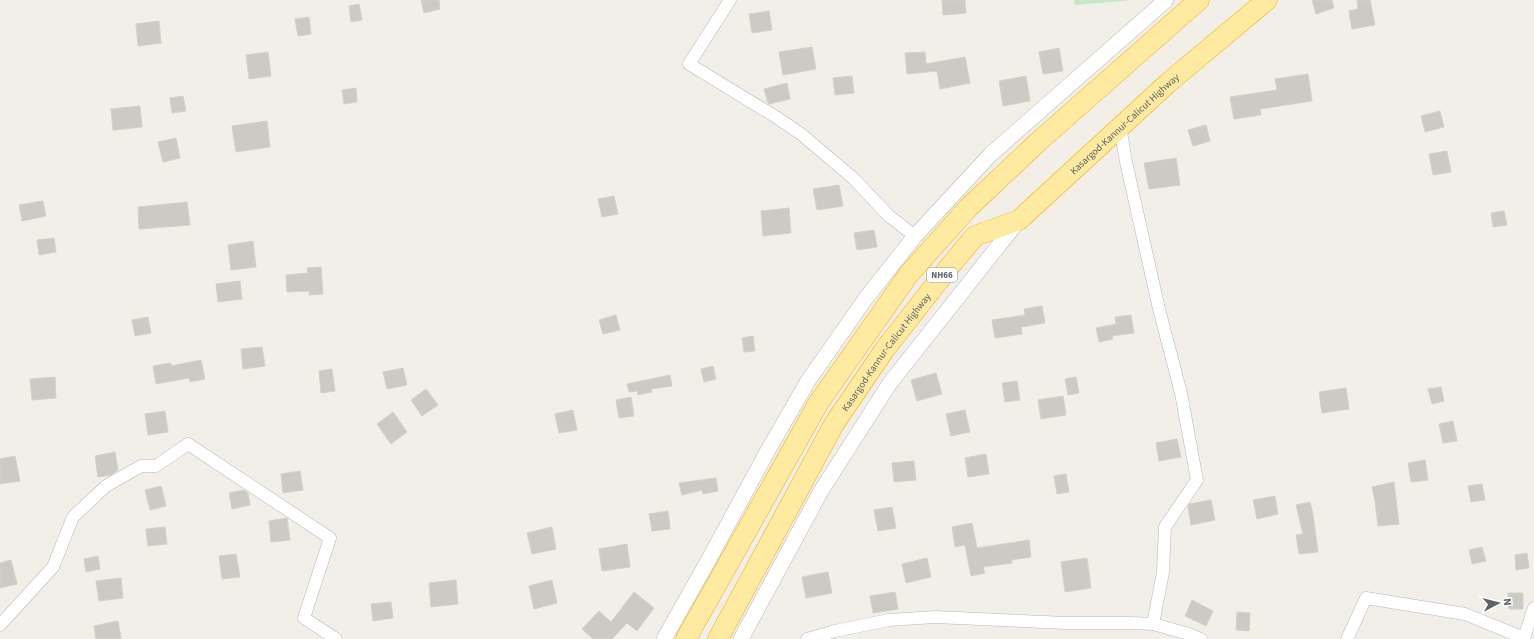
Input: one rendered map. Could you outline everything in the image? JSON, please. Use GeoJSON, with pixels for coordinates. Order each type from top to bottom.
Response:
{"type":"FeatureCollection","features":[{"type":"Feature","properties":{"kind":"highway","name":"NH66"},"geometry":{"type":"LineString","coordinates":[[686,639],[819,402],[909,274],[968,208],[1038,142],[1199,0]]}},
{"type":"Feature","properties":{"kind":"highway","name":"Kasargod-Kannur-Calicut Highway"},"geometry":{"type":"LineString","coordinates":[[718,639],[834,424],[885,349],[975,236],[1018,220],[1168,83],[1267,0]]}},
{"type":"Feature","properties":{"kind":"street"},"geometry":{"type":"LineString","coordinates":[[730,0],[689,64],[801,134],[853,178],[889,216],[915,236]]}},
{"type":"Feature","properties":{"kind":"street"},"geometry":{"type":"LineString","coordinates":[[664,639],[808,381],[866,298],[915,236],[990,155],[1166,0]]}},
{"type":"Feature","properties":{"kind":"street"},"geometry":{"type":"LineString","coordinates":[[1120,126],[1126,162],[1159,309],[1181,393],[1198,480],[1166,527],[1163,572],[1153,624]]}},
{"type":"Feature","properties":{"kind":"street"},"geometry":{"type":"LineString","coordinates":[[742,639],[822,491],[890,383],[1018,220]]}},
{"type":"Feature","properties":{"kind":"street"},"geometry":{"type":"LineString","coordinates":[[0,625],[53,567],[73,517],[106,486],[141,466],[156,466],[188,444],[330,538],[304,618],[336,639]]}},
{"type":"Feature","properties":{"kind":"street"},"geometry":{"type":"LineString","coordinates":[[1347,639],[1366,598],[1465,614],[1526,638],[1534,608]]}},
{"type":"Feature","properties":{"kind":"street"},"geometry":{"type":"LineString","coordinates":[[807,639],[834,631],[889,620],[935,617],[1066,623],[1153,624],[1202,639]]}},
{"type":"Feature","properties":{"kind":"green space"},"geometry":{"type":"Polygon","coordinates":[[[1074,0],[1133,0],[1075,5],[1074,0]]]}},
{"type":"Feature","properties":{"kind":"building"},"geometry":{"type":"Polygon","coordinates":[[[421,0],[439,0],[440,9],[424,13],[421,0]]]}},
{"type":"Feature","properties":{"kind":"building"},"geometry":{"type":"Polygon","coordinates":[[[942,0],[965,0],[966,13],[943,15],[942,0]]]}},
{"type":"Feature","properties":{"kind":"building"},"geometry":{"type":"Polygon","coordinates":[[[1312,0],[1332,0],[1334,8],[1316,14],[1312,0]]]}},
{"type":"Feature","properties":{"kind":"building"},"geometry":{"type":"Polygon","coordinates":[[[1357,0],[1370,0],[1375,25],[1352,29],[1349,11],[1358,9],[1357,0]]]}},
{"type":"Feature","properties":{"kind":"building"},"geometry":{"type":"Polygon","coordinates":[[[359,4],[362,20],[351,22],[349,6],[359,4]]]}},
{"type":"Feature","properties":{"kind":"building"},"geometry":{"type":"Polygon","coordinates":[[[769,11],[772,30],[752,33],[749,14],[769,11]]]}},
{"type":"Feature","properties":{"kind":"building"},"geometry":{"type":"Polygon","coordinates":[[[309,17],[311,34],[298,36],[295,19],[309,17]]]}},
{"type":"Feature","properties":{"kind":"building"},"geometry":{"type":"Polygon","coordinates":[[[159,21],[161,43],[138,46],[136,24],[159,21]]]}},
{"type":"Feature","properties":{"kind":"building"},"geometry":{"type":"Polygon","coordinates":[[[812,47],[816,69],[783,75],[779,52],[812,47]]]}},
{"type":"Feature","properties":{"kind":"building"},"geometry":{"type":"Polygon","coordinates":[[[1059,48],[1063,71],[1043,74],[1039,52],[1059,48]]]}},
{"type":"Feature","properties":{"kind":"building"},"geometry":{"type":"Polygon","coordinates":[[[268,52],[271,76],[249,79],[246,55],[268,52]]]}},
{"type":"Feature","properties":{"kind":"building"},"geometry":{"type":"Polygon","coordinates":[[[925,52],[926,64],[965,57],[970,83],[940,89],[937,71],[907,74],[905,53],[925,52]]]}},
{"type":"Feature","properties":{"kind":"building"},"geometry":{"type":"Polygon","coordinates":[[[1308,74],[1312,101],[1260,109],[1261,115],[1234,119],[1230,97],[1277,90],[1275,79],[1308,74]]]}},
{"type":"Feature","properties":{"kind":"building"},"geometry":{"type":"Polygon","coordinates":[[[852,76],[854,93],[835,95],[833,78],[852,76]]]}},
{"type":"Feature","properties":{"kind":"building"},"geometry":{"type":"Polygon","coordinates":[[[1026,76],[1030,101],[1003,106],[999,81],[1026,76]]]}},
{"type":"Feature","properties":{"kind":"building"},"geometry":{"type":"Polygon","coordinates":[[[787,83],[790,99],[769,104],[764,89],[787,83]]]}},
{"type":"Feature","properties":{"kind":"building"},"geometry":{"type":"Polygon","coordinates":[[[356,88],[357,102],[344,104],[342,90],[356,88]]]}},
{"type":"Feature","properties":{"kind":"building"},"geometry":{"type":"Polygon","coordinates":[[[183,96],[186,111],[172,113],[170,98],[183,96]]]}},
{"type":"Feature","properties":{"kind":"building"},"geometry":{"type":"Polygon","coordinates":[[[140,106],[142,127],[113,130],[111,109],[140,106]]]}},
{"type":"Feature","properties":{"kind":"building"},"geometry":{"type":"Polygon","coordinates":[[[1440,111],[1444,127],[1425,132],[1421,116],[1440,111]]]}},
{"type":"Feature","properties":{"kind":"building"},"geometry":{"type":"Polygon","coordinates":[[[267,121],[270,147],[236,152],[232,126],[267,121]]]}},
{"type":"Feature","properties":{"kind":"building"},"geometry":{"type":"Polygon","coordinates":[[[1206,125],[1210,141],[1193,146],[1188,130],[1206,125]]]}},
{"type":"Feature","properties":{"kind":"building"},"geometry":{"type":"Polygon","coordinates":[[[176,138],[180,158],[163,162],[158,142],[176,138]]]}},
{"type":"Feature","properties":{"kind":"building"},"geometry":{"type":"Polygon","coordinates":[[[1447,151],[1451,172],[1433,175],[1429,154],[1447,151]]]}},
{"type":"Feature","properties":{"kind":"building"},"geometry":{"type":"Polygon","coordinates":[[[1176,158],[1180,185],[1149,189],[1144,163],[1176,158]]]}},
{"type":"Feature","properties":{"kind":"building"},"geometry":{"type":"Polygon","coordinates":[[[839,185],[843,206],[817,210],[813,189],[839,185]]]}},
{"type":"Feature","properties":{"kind":"building"},"geometry":{"type":"Polygon","coordinates":[[[614,196],[618,214],[602,217],[598,199],[614,196]]]}},
{"type":"Feature","properties":{"kind":"building"},"geometry":{"type":"Polygon","coordinates":[[[43,201],[46,216],[22,221],[19,205],[43,201]]]}},
{"type":"Feature","properties":{"kind":"building"},"geometry":{"type":"Polygon","coordinates":[[[187,202],[190,225],[139,229],[138,207],[187,202]]]}},
{"type":"Feature","properties":{"kind":"building"},"geometry":{"type":"Polygon","coordinates":[[[789,208],[791,233],[763,236],[761,211],[789,208]]]}},
{"type":"Feature","properties":{"kind":"building"},"geometry":{"type":"Polygon","coordinates":[[[1504,211],[1507,225],[1493,227],[1491,213],[1504,211]]]}},
{"type":"Feature","properties":{"kind":"building"},"geometry":{"type":"Polygon","coordinates":[[[874,230],[877,247],[857,250],[854,233],[874,230]]]}},
{"type":"Feature","properties":{"kind":"building"},"geometry":{"type":"Polygon","coordinates":[[[54,238],[56,252],[39,255],[37,240],[54,238]]]}},
{"type":"Feature","properties":{"kind":"building"},"geometry":{"type":"Polygon","coordinates":[[[253,241],[256,267],[231,270],[228,245],[253,241]]]}},
{"type":"Feature","properties":{"kind":"building"},"geometry":{"type":"Polygon","coordinates":[[[321,267],[323,294],[309,295],[309,291],[287,292],[286,275],[308,273],[307,268],[321,267]]]}},
{"type":"Feature","properties":{"kind":"building"},"geometry":{"type":"Polygon","coordinates":[[[240,281],[242,299],[218,302],[216,284],[240,281]]]}},
{"type":"Feature","properties":{"kind":"building"},"geometry":{"type":"Polygon","coordinates":[[[1042,306],[1045,323],[1021,327],[1022,334],[995,338],[992,320],[1025,315],[1024,309],[1042,306]]]}},
{"type":"Feature","properties":{"kind":"building"},"geometry":{"type":"Polygon","coordinates":[[[616,315],[620,330],[603,334],[599,320],[616,315]]]}},
{"type":"Feature","properties":{"kind":"building"},"geometry":{"type":"Polygon","coordinates":[[[1131,315],[1134,333],[1112,336],[1113,339],[1099,342],[1096,328],[1116,324],[1115,317],[1131,315]]]}},
{"type":"Feature","properties":{"kind":"building"},"geometry":{"type":"Polygon","coordinates":[[[148,317],[151,333],[135,336],[132,320],[148,317]]]}},
{"type":"Feature","properties":{"kind":"building"},"geometry":{"type":"Polygon","coordinates":[[[753,336],[755,351],[744,352],[742,338],[753,336]]]}},
{"type":"Feature","properties":{"kind":"building"},"geometry":{"type":"Polygon","coordinates":[[[262,347],[265,366],[243,369],[241,349],[262,347]]]}},
{"type":"Feature","properties":{"kind":"building"},"geometry":{"type":"Polygon","coordinates":[[[201,360],[205,379],[190,382],[189,378],[156,384],[153,366],[171,363],[171,366],[201,360]]]}},
{"type":"Feature","properties":{"kind":"building"},"geometry":{"type":"Polygon","coordinates":[[[713,366],[716,379],[704,382],[701,369],[713,366]]]}},
{"type":"Feature","properties":{"kind":"building"},"geometry":{"type":"Polygon","coordinates":[[[403,368],[407,385],[387,389],[383,372],[403,368]]]}},
{"type":"Feature","properties":{"kind":"building"},"geometry":{"type":"Polygon","coordinates":[[[332,369],[335,391],[321,393],[319,371],[332,369]]]}},
{"type":"Feature","properties":{"kind":"building"},"geometry":{"type":"Polygon","coordinates":[[[936,373],[942,394],[917,401],[911,380],[936,373]]]}},
{"type":"Feature","properties":{"kind":"building"},"geometry":{"type":"Polygon","coordinates":[[[670,375],[672,386],[651,389],[652,392],[638,395],[637,391],[629,392],[627,384],[670,375]]]}},
{"type":"Feature","properties":{"kind":"building"},"geometry":{"type":"Polygon","coordinates":[[[55,377],[56,398],[32,400],[30,379],[55,377]]]}},
{"type":"Feature","properties":{"kind":"building"},"geometry":{"type":"Polygon","coordinates":[[[1076,377],[1079,393],[1068,395],[1065,379],[1076,377]]]}},
{"type":"Feature","properties":{"kind":"building"},"geometry":{"type":"Polygon","coordinates":[[[1017,381],[1020,400],[1005,402],[1002,383],[1017,381]]]}},
{"type":"Feature","properties":{"kind":"building"},"geometry":{"type":"Polygon","coordinates":[[[1441,387],[1444,401],[1432,404],[1428,389],[1441,387]]]}},
{"type":"Feature","properties":{"kind":"building"},"geometry":{"type":"Polygon","coordinates":[[[1346,388],[1349,409],[1322,413],[1319,392],[1346,388]]]}},
{"type":"Feature","properties":{"kind":"building"},"geometry":{"type":"Polygon","coordinates":[[[426,389],[438,405],[422,416],[411,400],[426,389]]]}},
{"type":"Feature","properties":{"kind":"building"},"geometry":{"type":"Polygon","coordinates":[[[1063,396],[1066,415],[1041,419],[1038,400],[1063,396]]]}},
{"type":"Feature","properties":{"kind":"building"},"geometry":{"type":"Polygon","coordinates":[[[631,397],[634,416],[619,418],[616,400],[631,397]]]}},
{"type":"Feature","properties":{"kind":"building"},"geometry":{"type":"Polygon","coordinates":[[[573,410],[577,430],[559,433],[555,414],[573,410]]]}},
{"type":"Feature","properties":{"kind":"building"},"geometry":{"type":"Polygon","coordinates":[[[965,410],[970,432],[951,436],[946,414],[965,410]]]}},
{"type":"Feature","properties":{"kind":"building"},"geometry":{"type":"Polygon","coordinates":[[[165,411],[168,432],[148,435],[145,414],[165,411]]]}},
{"type":"Feature","properties":{"kind":"building"},"geometry":{"type":"Polygon","coordinates":[[[393,412],[407,432],[391,444],[377,424],[393,412]]]}},
{"type":"Feature","properties":{"kind":"building"},"geometry":{"type":"Polygon","coordinates":[[[1453,421],[1457,441],[1443,443],[1439,424],[1453,421]]]}},
{"type":"Feature","properties":{"kind":"building"},"geometry":{"type":"Polygon","coordinates":[[[1177,439],[1181,457],[1159,461],[1156,443],[1177,439]]]}},
{"type":"Feature","properties":{"kind":"building"},"geometry":{"type":"Polygon","coordinates":[[[115,452],[118,470],[111,475],[98,477],[95,456],[115,452]]]}},
{"type":"Feature","properties":{"kind":"building"},"geometry":{"type":"Polygon","coordinates":[[[986,454],[989,474],[968,477],[965,458],[986,454]]]}},
{"type":"Feature","properties":{"kind":"building"},"geometry":{"type":"Polygon","coordinates":[[[15,456],[20,481],[0,484],[0,459],[15,456]]]}},
{"type":"Feature","properties":{"kind":"building"},"geometry":{"type":"Polygon","coordinates":[[[1425,460],[1428,480],[1411,482],[1408,463],[1425,460]]]}},
{"type":"Feature","properties":{"kind":"building"},"geometry":{"type":"Polygon","coordinates":[[[914,461],[916,480],[894,482],[892,463],[914,461]]]}},
{"type":"Feature","properties":{"kind":"building"},"geometry":{"type":"Polygon","coordinates":[[[300,471],[303,490],[283,493],[281,474],[300,471]]]}},
{"type":"Feature","properties":{"kind":"building"},"geometry":{"type":"Polygon","coordinates":[[[1066,474],[1069,492],[1057,494],[1054,476],[1066,474]]]}},
{"type":"Feature","properties":{"kind":"building"},"geometry":{"type":"Polygon","coordinates":[[[716,478],[718,491],[703,494],[702,490],[682,495],[679,483],[716,478]]]}},
{"type":"Feature","properties":{"kind":"building"},"geometry":{"type":"Polygon","coordinates":[[[1394,482],[1399,524],[1378,526],[1372,487],[1394,482]]]}},
{"type":"Feature","properties":{"kind":"building"},"geometry":{"type":"Polygon","coordinates":[[[1482,484],[1485,500],[1471,502],[1468,486],[1482,484]]]}},
{"type":"Feature","properties":{"kind":"building"},"geometry":{"type":"Polygon","coordinates":[[[161,486],[166,506],[150,510],[145,490],[161,486]]]}},
{"type":"Feature","properties":{"kind":"building"},"geometry":{"type":"Polygon","coordinates":[[[244,490],[248,493],[250,505],[232,509],[229,493],[244,490]]]}},
{"type":"Feature","properties":{"kind":"building"},"geometry":{"type":"Polygon","coordinates":[[[1275,496],[1278,514],[1257,519],[1253,500],[1275,496]]]}},
{"type":"Feature","properties":{"kind":"building"},"geometry":{"type":"Polygon","coordinates":[[[1211,500],[1215,520],[1191,525],[1188,507],[1189,504],[1211,500]]]}},
{"type":"Feature","properties":{"kind":"building"},"geometry":{"type":"Polygon","coordinates":[[[1310,502],[1318,552],[1299,554],[1296,535],[1303,534],[1296,505],[1310,502]]]}},
{"type":"Feature","properties":{"kind":"building"},"geometry":{"type":"Polygon","coordinates":[[[892,507],[896,528],[878,531],[874,510],[892,507]]]}},
{"type":"Feature","properties":{"kind":"building"},"geometry":{"type":"Polygon","coordinates":[[[668,511],[670,529],[652,531],[649,514],[668,511]]]}},
{"type":"Feature","properties":{"kind":"building"},"geometry":{"type":"Polygon","coordinates":[[[287,518],[290,540],[271,542],[269,521],[287,518]]]}},
{"type":"Feature","properties":{"kind":"building"},"geometry":{"type":"Polygon","coordinates":[[[972,523],[977,548],[1029,540],[1031,557],[1011,560],[1012,563],[983,567],[985,573],[971,576],[965,545],[955,547],[952,527],[972,523]]]}},
{"type":"Feature","properties":{"kind":"building"},"geometry":{"type":"Polygon","coordinates":[[[165,527],[167,544],[148,546],[146,529],[165,527]]]}},
{"type":"Feature","properties":{"kind":"building"},"geometry":{"type":"Polygon","coordinates":[[[552,527],[556,549],[532,554],[527,533],[552,527]]]}},
{"type":"Feature","properties":{"kind":"building"},"geometry":{"type":"Polygon","coordinates":[[[627,544],[630,567],[602,571],[599,549],[627,544]]]}},
{"type":"Feature","properties":{"kind":"building"},"geometry":{"type":"Polygon","coordinates":[[[1482,547],[1486,561],[1472,564],[1469,550],[1482,547]]]}},
{"type":"Feature","properties":{"kind":"building"},"geometry":{"type":"Polygon","coordinates":[[[1527,553],[1529,568],[1516,570],[1515,555],[1527,553]]]}},
{"type":"Feature","properties":{"kind":"building"},"geometry":{"type":"Polygon","coordinates":[[[236,554],[240,577],[222,579],[219,556],[236,554]]]}},
{"type":"Feature","properties":{"kind":"building"},"geometry":{"type":"Polygon","coordinates":[[[98,556],[100,569],[86,572],[84,559],[98,556]]]}},
{"type":"Feature","properties":{"kind":"building"},"geometry":{"type":"Polygon","coordinates":[[[927,558],[931,577],[906,583],[902,564],[927,558]]]}},
{"type":"Feature","properties":{"kind":"building"},"geometry":{"type":"Polygon","coordinates":[[[1087,558],[1091,588],[1065,592],[1061,562],[1087,558]]]}},
{"type":"Feature","properties":{"kind":"building"},"geometry":{"type":"Polygon","coordinates":[[[11,560],[17,584],[0,588],[0,563],[11,560]]]}},
{"type":"Feature","properties":{"kind":"building"},"geometry":{"type":"Polygon","coordinates":[[[828,572],[832,593],[806,598],[802,577],[828,572]]]}},
{"type":"Feature","properties":{"kind":"building"},"geometry":{"type":"Polygon","coordinates":[[[121,578],[123,598],[99,601],[96,581],[121,578]]]}},
{"type":"Feature","properties":{"kind":"building"},"geometry":{"type":"Polygon","coordinates":[[[456,580],[458,604],[431,607],[429,583],[456,580]]]}},
{"type":"Feature","properties":{"kind":"building"},"geometry":{"type":"Polygon","coordinates":[[[552,580],[557,603],[534,609],[529,586],[552,580]]]}},
{"type":"Feature","properties":{"kind":"building"},"geometry":{"type":"Polygon","coordinates":[[[634,592],[654,608],[637,631],[627,623],[612,639],[593,639],[582,629],[599,611],[611,622],[634,592]]]}},
{"type":"Feature","properties":{"kind":"building"},"geometry":{"type":"Polygon","coordinates":[[[895,592],[898,609],[873,613],[870,596],[895,592]]]}},
{"type":"Feature","properties":{"kind":"building"},"geometry":{"type":"Polygon","coordinates":[[[1508,593],[1523,593],[1523,609],[1509,609],[1508,593]]]}},
{"type":"Feature","properties":{"kind":"building"},"geometry":{"type":"Polygon","coordinates":[[[1192,600],[1213,611],[1206,626],[1185,616],[1192,600]]]}},
{"type":"Feature","properties":{"kind":"building"},"geometry":{"type":"Polygon","coordinates":[[[391,602],[393,618],[373,621],[371,604],[391,602]]]}},
{"type":"Feature","properties":{"kind":"building"},"geometry":{"type":"Polygon","coordinates":[[[1237,612],[1250,613],[1249,631],[1236,630],[1237,612]]]}},
{"type":"Feature","properties":{"kind":"building"},"geometry":{"type":"Polygon","coordinates":[[[118,621],[121,639],[96,639],[94,626],[118,621]]]}}]}
